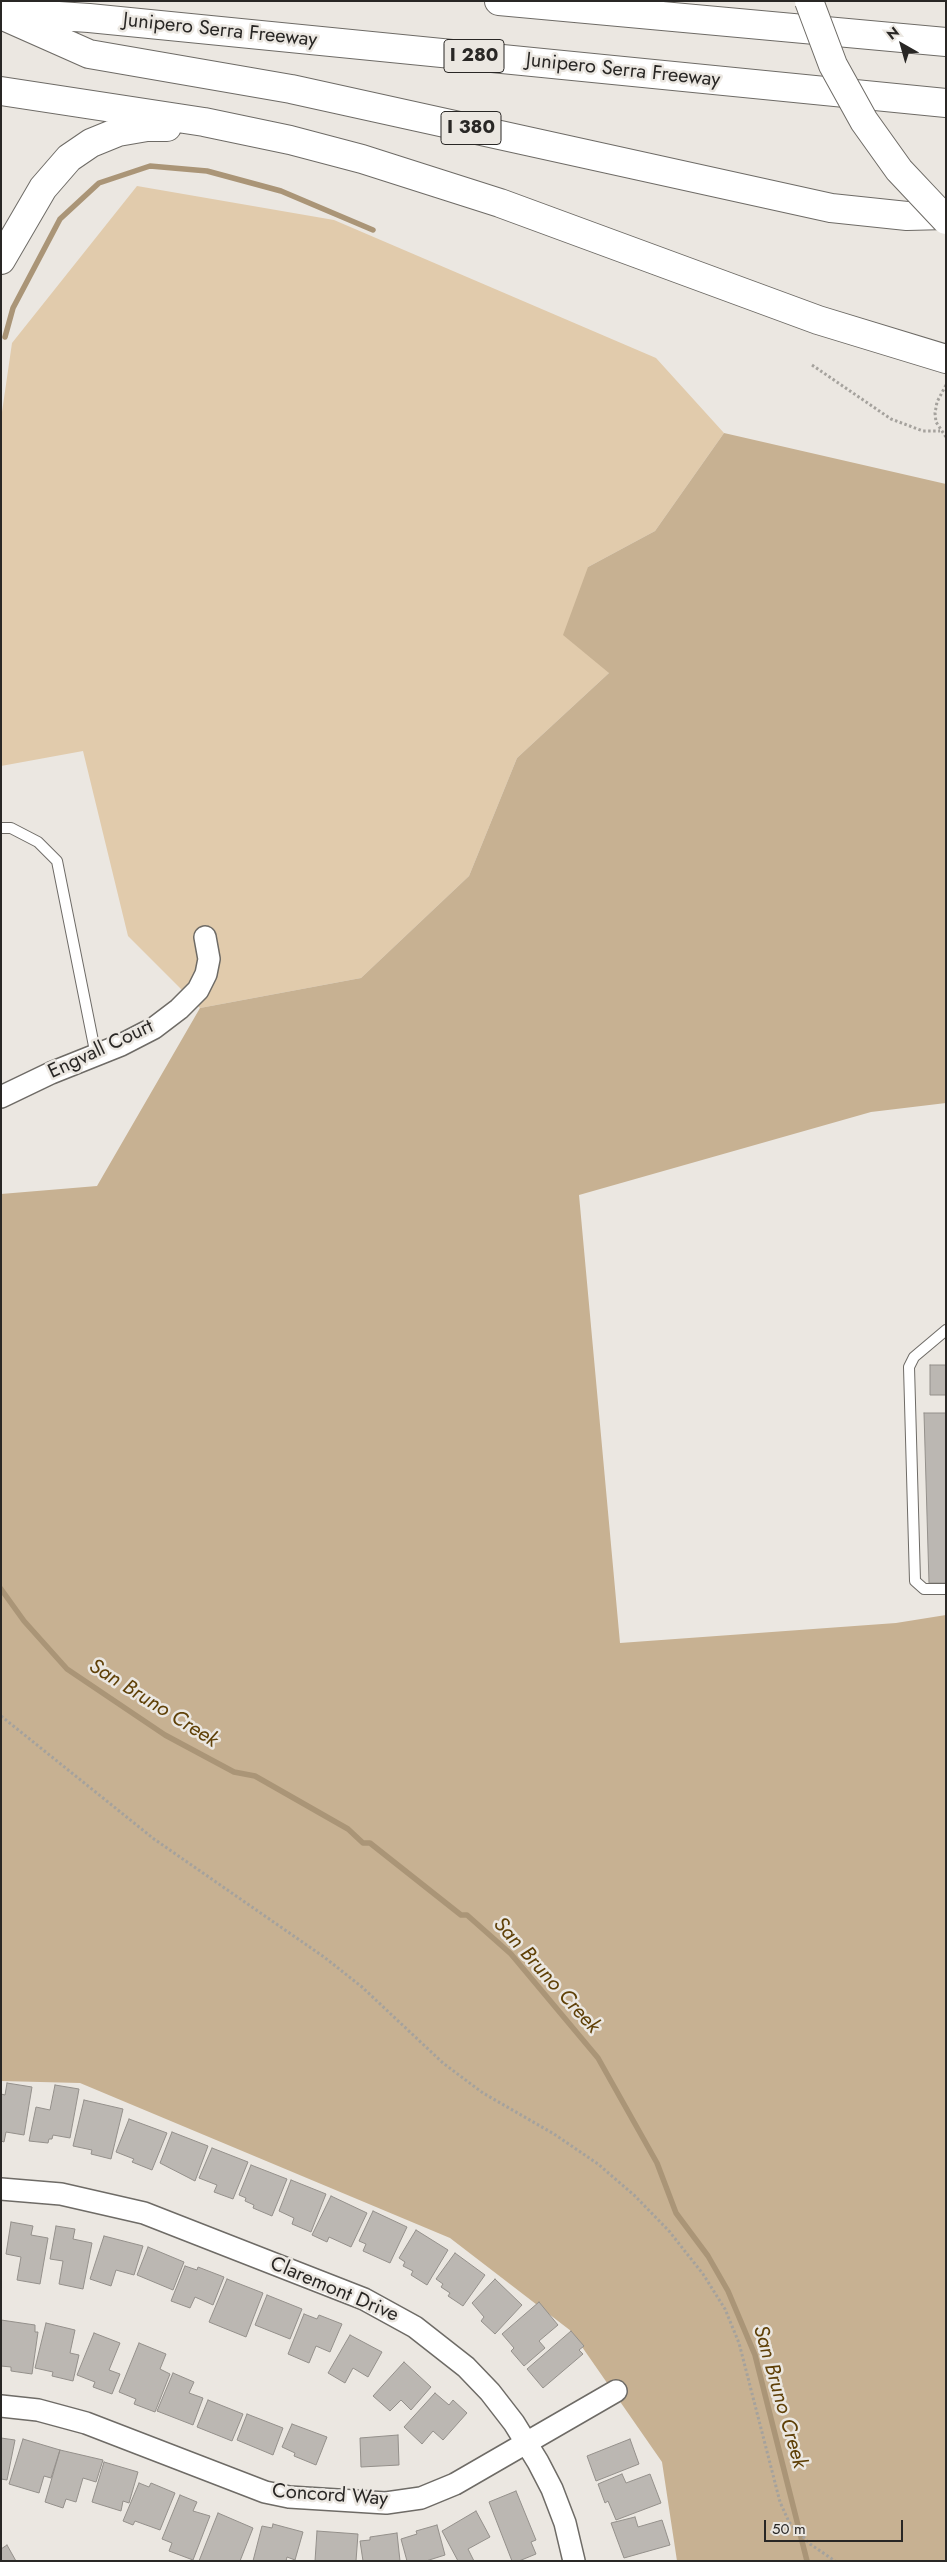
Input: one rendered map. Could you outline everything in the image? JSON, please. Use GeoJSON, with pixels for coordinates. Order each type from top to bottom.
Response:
{"type":"FeatureCollection","features":[{"type":"Feature","properties":{"kind":"highway"},"geometry":{"type":"LineString","coordinates":[[499,1],[946,42]]}},
{"type":"Feature","properties":{"kind":"highway"},"geometry":{"type":"LineString","coordinates":[[809,1],[833,65],[864,121],[899,170],[946,220]]}},
{"type":"Feature","properties":{"kind":"highway","name":"Junipero Serra Freeway"},"geometry":{"type":"LineString","coordinates":[[1,14],[89,18],[946,103]]}},
{"type":"Feature","properties":{"kind":"highway","name":"I 380"},"geometry":{"type":"LineString","coordinates":[[1,14],[88,54],[300,91],[831,208],[907,216],[946,215]]}},
{"type":"Feature","properties":{"kind":"highway"},"geometry":{"type":"LineString","coordinates":[[1,91],[186,118],[327,149],[441,183],[803,315],[946,360]]}},
{"type":"Feature","properties":{"kind":"highway"},"geometry":{"type":"LineString","coordinates":[[1,260],[38,194],[69,158],[105,136],[147,127],[202,132],[324,159],[393,178],[570,239],[620,248]]}},
{"type":"Feature","properties":{"kind":"street","name":"Engvall Court"},"geometry":{"type":"LineString","coordinates":[[1,1097],[51,1073],[96,1056],[154,1028],[179,1009],[198,990],[206,974],[209,959],[206,938]]}},
{"type":"Feature","properties":{"kind":"street","name":"Claremont Drive"},"geometry":{"type":"LineString","coordinates":[[1,2189],[61,2194],[125,2207],[180,2226],[377,2306],[416,2327],[466,2367],[490,2392],[528,2444],[545,2474],[558,2506],[574,2561]]}},
{"type":"Feature","properties":{"kind":"street","name":"Concord Way"},"geometry":{"type":"LineString","coordinates":[[1,2406],[44,2411],[86,2423],[265,2492],[289,2497],[386,2503],[430,2495],[455,2484],[528,2444],[616,2391]]}},
{"type":"Feature","properties":{"kind":"lane"},"geometry":{"type":"LineString","coordinates":[[1,828],[11,828],[38,842],[57,861],[96,1056]]}},
{"type":"Feature","properties":{"kind":"lane"},"geometry":{"type":"LineString","coordinates":[[946,1330],[914,1357],[909,1367],[914,1581],[924,1589],[946,1589]]}},
{"type":"Feature","properties":{"kind":"path"},"geometry":{"type":"LineString","coordinates":[[812,366],[891,419],[923,431],[940,431]]}},
{"type":"Feature","properties":{"kind":"path"},"geometry":{"type":"LineString","coordinates":[[946,385],[937,402],[935,413],[940,431],[946,437]]}},
{"type":"Feature","properties":{"kind":"path"},"geometry":{"type":"LineString","coordinates":[[1,1716],[154,1838],[324,1957],[362,1987],[443,2063],[483,2093],[554,2134],[598,2164],[635,2196],[669,2231],[703,2274],[725,2309],[739,2343],[780,2502],[789,2522],[810,2544],[835,2561]]}},
{"type":"Feature","properties":{"kind":"shaded area"},"geometry":{"type":"Polygon","coordinates":[[[137,186],[334,220],[656,358],[724,433],[655,531],[588,567],[609,673],[517,758],[469,876],[361,978],[200,1008],[128,936],[83,751],[1,766],[1,419],[12,343],[137,186]]]}},
{"type":"Feature","properties":{"kind":"shaded area"},"geometry":{"type":"Polygon","coordinates":[[[724,433],[946,484],[946,1103],[871,1112],[579,1195],[620,1643],[896,1623],[946,1615],[946,2561],[677,2561],[662,2462],[571,2331],[450,2238],[80,2083],[1,2081],[1,1194],[97,1186],[200,1008],[361,978],[469,876],[517,758],[609,673],[563,635],[588,567],[655,531],[724,433]]]}},
{"type":"Feature","properties":{"kind":"building"},"geometry":{"type":"Polygon","coordinates":[[[930,1365],[946,1365],[946,1395],[930,1395],[930,1365]]]}},
{"type":"Feature","properties":{"kind":"building"},"geometry":{"type":"Polygon","coordinates":[[[924,1413],[946,1413],[946,1583],[929,1583],[924,1413]]]}},
{"type":"Feature","properties":{"kind":"building"},"geometry":{"type":"Polygon","coordinates":[[[7,2083],[32,2087],[24,2135],[6,2132],[4,2142],[1,2141],[1,2094],[5,2095],[7,2083]]]}},
{"type":"Feature","properties":{"kind":"building"},"geometry":{"type":"Polygon","coordinates":[[[55,2085],[79,2089],[70,2138],[53,2135],[48,2143],[29,2141],[36,2107],[50,2110],[55,2085]]]}},
{"type":"Feature","properties":{"kind":"building"},"geometry":{"type":"Polygon","coordinates":[[[84,2100],[123,2109],[111,2159],[91,2154],[92,2150],[73,2146],[84,2100]]]}},
{"type":"Feature","properties":{"kind":"building"},"geometry":{"type":"Polygon","coordinates":[[[129,2119],[167,2133],[152,2170],[132,2162],[134,2159],[116,2152],[129,2119]]]}},
{"type":"Feature","properties":{"kind":"building"},"geometry":{"type":"Polygon","coordinates":[[[172,2132],[208,2146],[195,2181],[160,2163],[172,2132]]]}},
{"type":"Feature","properties":{"kind":"building"},"geometry":{"type":"Polygon","coordinates":[[[212,2148],[248,2162],[233,2199],[214,2192],[217,2185],[199,2178],[212,2148]]]}},
{"type":"Feature","properties":{"kind":"building"},"geometry":{"type":"Polygon","coordinates":[[[251,2165],[287,2179],[272,2216],[253,2208],[254,2205],[245,2201],[246,2198],[239,2195],[251,2165]]]}},
{"type":"Feature","properties":{"kind":"building"},"geometry":{"type":"Polygon","coordinates":[[[291,2180],[326,2194],[311,2232],[292,2224],[294,2218],[279,2211],[291,2180]]]}},
{"type":"Feature","properties":{"kind":"building"},"geometry":{"type":"Polygon","coordinates":[[[331,2196],[367,2213],[351,2247],[329,2237],[327,2242],[312,2235],[331,2196]]]}},
{"type":"Feature","properties":{"kind":"building"},"geometry":{"type":"Polygon","coordinates":[[[373,2211],[407,2227],[390,2263],[363,2251],[366,2244],[359,2241],[373,2211]]]}},
{"type":"Feature","properties":{"kind":"building"},"geometry":{"type":"Polygon","coordinates":[[[11,2222],[33,2226],[31,2235],[48,2238],[40,2284],[17,2280],[21,2257],[6,2254],[11,2222]]]}},
{"type":"Feature","properties":{"kind":"building"},"geometry":{"type":"Polygon","coordinates":[[[56,2226],[75,2229],[73,2239],[92,2243],[83,2289],[59,2284],[63,2261],[50,2259],[56,2226]]]}},
{"type":"Feature","properties":{"kind":"building"},"geometry":{"type":"Polygon","coordinates":[[[416,2230],[448,2250],[427,2285],[411,2275],[413,2271],[403,2266],[405,2262],[399,2258],[416,2230]]]}},
{"type":"Feature","properties":{"kind":"building"},"geometry":{"type":"Polygon","coordinates":[[[104,2236],[143,2246],[134,2275],[116,2270],[111,2286],[90,2279],[104,2236]]]}},
{"type":"Feature","properties":{"kind":"building"},"geometry":{"type":"Polygon","coordinates":[[[148,2247],[184,2262],[173,2290],[137,2275],[148,2247]]]}},
{"type":"Feature","properties":{"kind":"building"},"geometry":{"type":"Polygon","coordinates":[[[455,2253],[485,2275],[463,2306],[448,2296],[450,2293],[441,2287],[443,2284],[436,2279],[455,2253]]]}},
{"type":"Feature","properties":{"kind":"building"},"geometry":{"type":"Polygon","coordinates":[[[185,2266],[197,2270],[198,2267],[224,2277],[213,2305],[195,2297],[190,2308],[171,2301],[185,2266]]]}},
{"type":"Feature","properties":{"kind":"building"},"geometry":{"type":"Polygon","coordinates":[[[227,2279],[263,2293],[246,2337],[209,2322],[227,2279]]]}},
{"type":"Feature","properties":{"kind":"building"},"geometry":{"type":"Polygon","coordinates":[[[495,2279],[522,2305],[495,2334],[481,2321],[484,2317],[472,2303],[495,2279]]]}},
{"type":"Feature","properties":{"kind":"building"},"geometry":{"type":"Polygon","coordinates":[[[267,2295],[302,2309],[290,2339],[255,2325],[267,2295]]]}},
{"type":"Feature","properties":{"kind":"building"},"geometry":{"type":"Polygon","coordinates":[[[539,2302],[558,2325],[539,2341],[545,2348],[524,2366],[511,2351],[514,2348],[502,2334],[539,2302]]]}},
{"type":"Feature","properties":{"kind":"building"},"geometry":{"type":"Polygon","coordinates":[[[304,2314],[317,2319],[319,2315],[342,2324],[330,2352],[316,2346],[309,2363],[288,2354],[304,2314]]]}},
{"type":"Feature","properties":{"kind":"building"},"geometry":{"type":"Polygon","coordinates":[[[1,2320],[35,2325],[35,2332],[38,2332],[32,2374],[11,2371],[11,2367],[1,2366],[1,2320]]]}},
{"type":"Feature","properties":{"kind":"building"},"geometry":{"type":"Polygon","coordinates":[[[46,2323],[75,2330],[70,2353],[79,2355],[73,2381],[52,2376],[53,2372],[35,2368],[46,2323]]]}},
{"type":"Feature","properties":{"kind":"building"},"geometry":{"type":"Polygon","coordinates":[[[571,2331],[584,2346],[579,2350],[583,2354],[543,2388],[527,2369],[571,2331]]]}},
{"type":"Feature","properties":{"kind":"building"},"geometry":{"type":"Polygon","coordinates":[[[94,2333],[120,2343],[109,2370],[120,2374],[112,2394],[93,2387],[95,2382],[77,2375],[94,2333]]]}},
{"type":"Feature","properties":{"kind":"building"},"geometry":{"type":"Polygon","coordinates":[[[350,2335],[382,2352],[368,2377],[353,2368],[345,2383],[328,2373],[350,2335]]]}},
{"type":"Feature","properties":{"kind":"building"},"geometry":{"type":"Polygon","coordinates":[[[139,2343],[166,2354],[160,2369],[170,2374],[155,2412],[134,2404],[136,2399],[119,2392],[139,2343]]]}},
{"type":"Feature","properties":{"kind":"building"},"geometry":{"type":"Polygon","coordinates":[[[404,2362],[431,2387],[411,2410],[401,2400],[390,2411],[373,2396],[404,2362]]]}},
{"type":"Feature","properties":{"kind":"building"},"geometry":{"type":"Polygon","coordinates":[[[173,2373],[194,2382],[189,2393],[203,2398],[193,2425],[157,2411],[173,2373]]]}},
{"type":"Feature","properties":{"kind":"building"},"geometry":{"type":"Polygon","coordinates":[[[435,2393],[449,2405],[453,2400],[467,2413],[443,2440],[433,2431],[422,2444],[404,2427],[435,2393]]]}},
{"type":"Feature","properties":{"kind":"building"},"geometry":{"type":"Polygon","coordinates":[[[208,2400],[243,2414],[232,2441],[197,2427],[208,2400]]]}},
{"type":"Feature","properties":{"kind":"building"},"geometry":{"type":"Polygon","coordinates":[[[247,2414],[283,2428],[273,2455],[237,2440],[247,2414]]]}},
{"type":"Feature","properties":{"kind":"building"},"geometry":{"type":"Polygon","coordinates":[[[292,2424],[327,2437],[316,2465],[294,2456],[295,2453],[282,2447],[292,2424]]]}},
{"type":"Feature","properties":{"kind":"building"},"geometry":{"type":"Polygon","coordinates":[[[398,2435],[399,2465],[361,2467],[360,2438],[398,2435]]]}},
{"type":"Feature","properties":{"kind":"building"},"geometry":{"type":"Polygon","coordinates":[[[1,2438],[15,2440],[7,2480],[1,2479],[1,2438]]]}},
{"type":"Feature","properties":{"kind":"building"},"geometry":{"type":"Polygon","coordinates":[[[23,2439],[60,2450],[51,2478],[44,2476],[39,2493],[9,2484],[23,2439]]]}},
{"type":"Feature","properties":{"kind":"building"},"geometry":{"type":"Polygon","coordinates":[[[630,2439],[639,2464],[596,2481],[587,2456],[630,2439]]]}},
{"type":"Feature","properties":{"kind":"building"},"geometry":{"type":"Polygon","coordinates":[[[60,2450],[103,2460],[96,2482],[83,2478],[76,2502],[66,2499],[63,2508],[45,2502],[60,2450]]]}},
{"type":"Feature","properties":{"kind":"building"},"geometry":{"type":"Polygon","coordinates":[[[104,2462],[138,2472],[129,2503],[123,2501],[121,2511],[92,2502],[104,2462]]]}},
{"type":"Feature","properties":{"kind":"building"},"geometry":{"type":"Polygon","coordinates":[[[622,2474],[626,2483],[650,2474],[661,2503],[616,2520],[608,2501],[605,2503],[598,2484],[622,2474]]]}},
{"type":"Feature","properties":{"kind":"building"},"geometry":{"type":"Polygon","coordinates":[[[139,2483],[149,2487],[151,2483],[175,2493],[160,2530],[135,2521],[133,2525],[123,2521],[139,2483]]]}},
{"type":"Feature","properties":{"kind":"building"},"geometry":{"type":"Polygon","coordinates":[[[516,2491],[536,2540],[531,2542],[536,2554],[519,2561],[512,2561],[489,2502],[516,2491]]]}},
{"type":"Feature","properties":{"kind":"building"},"geometry":{"type":"Polygon","coordinates":[[[180,2495],[197,2502],[193,2511],[210,2516],[193,2560],[169,2551],[172,2543],[162,2539],[180,2495]]]}},
{"type":"Feature","properties":{"kind":"building"},"geometry":{"type":"Polygon","coordinates":[[[476,2511],[490,2537],[468,2549],[474,2561],[458,2561],[442,2531],[476,2511]]]}},
{"type":"Feature","properties":{"kind":"building"},"geometry":{"type":"Polygon","coordinates":[[[218,2513],[253,2528],[240,2561],[199,2561],[218,2513]]]}},
{"type":"Feature","properties":{"kind":"building"},"geometry":{"type":"Polygon","coordinates":[[[635,2517],[638,2527],[662,2520],[670,2545],[624,2558],[611,2523],[635,2517]]]}},
{"type":"Feature","properties":{"kind":"building"},"geometry":{"type":"Polygon","coordinates":[[[273,2524],[303,2532],[295,2560],[287,2557],[286,2561],[253,2561],[262,2526],[272,2528],[273,2524]]]}},
{"type":"Feature","properties":{"kind":"building"},"geometry":{"type":"Polygon","coordinates":[[[437,2525],[445,2555],[426,2561],[407,2561],[401,2539],[417,2534],[416,2531],[437,2525]]]}},
{"type":"Feature","properties":{"kind":"building"},"geometry":{"type":"Polygon","coordinates":[[[317,2531],[358,2534],[356,2561],[315,2561],[317,2531]]]}},
{"type":"Feature","properties":{"kind":"building"},"geometry":{"type":"Polygon","coordinates":[[[397,2533],[400,2561],[363,2561],[360,2541],[370,2540],[370,2537],[397,2533]]]}},
{"type":"Feature","properties":{"kind":"building"},"geometry":{"type":"Polygon","coordinates":[[[7,2545],[16,2561],[1,2561],[1,2549],[7,2545]]]}},
{"type":"Feature","properties":{"kind":"waterway","name":"San Bruno Creek"},"geometry":{"type":"LineString","coordinates":[[5,337],[13,308],[60,219],[99,183],[150,166],[207,171],[281,191],[373,230]]}},
{"type":"Feature","properties":{"kind":"waterway","name":"San Bruno Creek"},"geometry":{"type":"LineString","coordinates":[[1,1589],[24,1621],[67,1669],[165,1735],[234,1772],[255,1776],[348,1829],[363,1843],[370,1843],[461,1915],[467,1915],[511,1954],[598,2058],[657,2163],[676,2213],[708,2256],[728,2291],[755,2355],[807,2561]]}}]}
